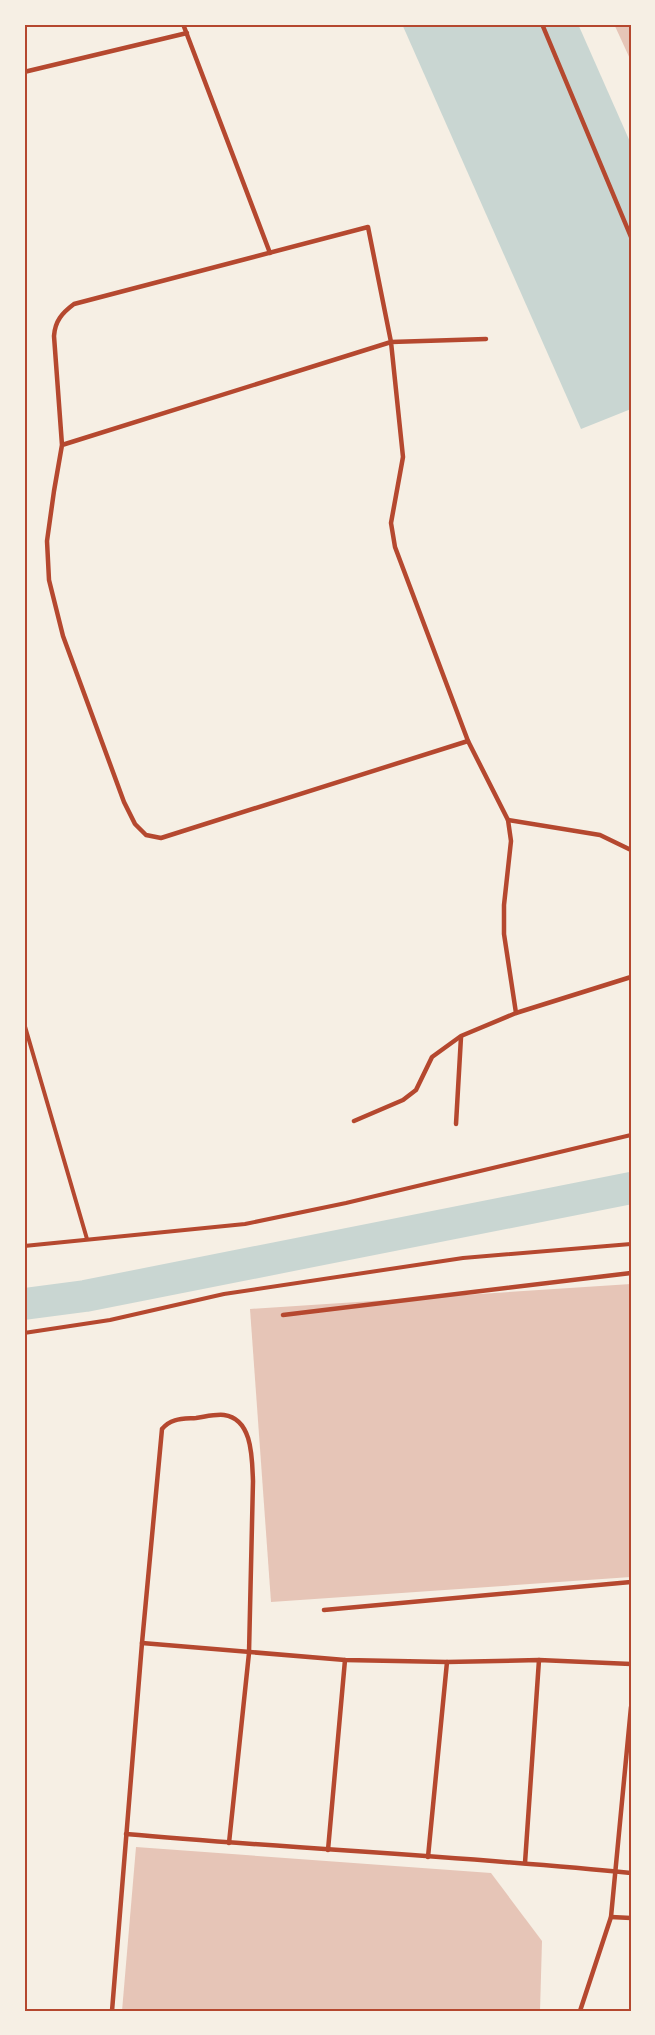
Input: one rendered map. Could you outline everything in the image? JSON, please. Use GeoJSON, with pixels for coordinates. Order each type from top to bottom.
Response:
{"type":"FeatureCollection","features":[{"type":"Feature","properties":{"kind":"lane"},"geometry":{"type":"LineString","coordinates":[[183,24],[270,253]]}},
{"type":"Feature","properties":{"kind":"lane"},"geometry":{"type":"LineString","coordinates":[[542,24],[631,237]]}},
{"type":"Feature","properties":{"kind":"lane"},"geometry":{"type":"LineString","coordinates":[[24,72],[187,33]]}},
{"type":"Feature","properties":{"kind":"lane"},"geometry":{"type":"LineString","coordinates":[[468,741],[161,838],[146,835],[135,824],[124,802],[63,636],[49,580],[47,541],[62,445],[54,336],[63,312],[74,304],[368,227],[391,342],[403,458],[391,523],[395,547],[468,741],[508,820],[511,841],[504,905],[504,933],[516,1013]]}},
{"type":"Feature","properties":{"kind":"lane"},"geometry":{"type":"LineString","coordinates":[[62,445],[391,342],[486,339]]}},
{"type":"Feature","properties":{"kind":"lane"},"geometry":{"type":"LineString","coordinates":[[508,820],[600,836],[631,850]]}},
{"type":"Feature","properties":{"kind":"lane"},"geometry":{"type":"LineString","coordinates":[[354,1121],[403,1100],[416,1090],[432,1057],[461,1036],[516,1013],[631,977]]}},
{"type":"Feature","properties":{"kind":"lane"},"geometry":{"type":"LineString","coordinates":[[456,1124],[461,1036]]}},
{"type":"Feature","properties":{"kind":"lane"},"geometry":{"type":"LineString","coordinates":[[283,1315],[631,1273]]}},
{"type":"Feature","properties":{"kind":"lane"},"geometry":{"type":"LineString","coordinates":[[112,2011],[162,1429],[173,1420],[224,1415],[240,1423],[248,1437],[252,1457],[253,1492],[249,1653],[229,1843]]}},
{"type":"Feature","properties":{"kind":"lane"},"geometry":{"type":"LineString","coordinates":[[324,1610],[631,1582]]}},
{"type":"Feature","properties":{"kind":"lane"},"geometry":{"type":"LineString","coordinates":[[142,1643],[345,1660],[447,1662],[539,1660],[631,1664]]}},
{"type":"Feature","properties":{"kind":"lane"},"geometry":{"type":"LineString","coordinates":[[328,1850],[345,1660]]}},
{"type":"Feature","properties":{"kind":"lane"},"geometry":{"type":"LineString","coordinates":[[525,1863],[539,1660]]}},
{"type":"Feature","properties":{"kind":"lane"},"geometry":{"type":"LineString","coordinates":[[428,1857],[447,1662]]}},
{"type":"Feature","properties":{"kind":"lane"},"geometry":{"type":"LineString","coordinates":[[580,2011],[611,1917],[631,1707]]}},
{"type":"Feature","properties":{"kind":"lane"},"geometry":{"type":"LineString","coordinates":[[126,1834],[525,1863],[631,1873]]}},
{"type":"Feature","properties":{"kind":"lane"},"geometry":{"type":"LineString","coordinates":[[611,1917],[631,1918]]}},
{"type":"Feature","properties":{"kind":"path"},"geometry":{"type":"LineString","coordinates":[[24,1023],[87,1239]]}},
{"type":"Feature","properties":{"kind":"path"},"geometry":{"type":"LineString","coordinates":[[24,1246],[245,1224],[346,1203],[631,1135]]}},
{"type":"Feature","properties":{"kind":"path"},"geometry":{"type":"LineString","coordinates":[[24,1333],[110,1320],[224,1294],[463,1258],[631,1244]]}},
{"type":"Feature","properties":{"kind":"shaded area"},"geometry":{"type":"Polygon","coordinates":[[[402,24],[578,24],[631,144],[631,409],[581,429],[402,24]]]}},
{"type":"Feature","properties":{"kind":"building"},"geometry":{"type":"Polygon","coordinates":[[[614,24],[631,24],[631,61],[614,24]]]}},
{"type":"Feature","properties":{"kind":"building"},"geometry":{"type":"Polygon","coordinates":[[[631,1284],[631,1577],[271,1602],[250,1309],[631,1284]]]}},
{"type":"Feature","properties":{"kind":"building"},"geometry":{"type":"Polygon","coordinates":[[[136,1847],[491,1873],[542,1941],[540,2011],[122,2011],[136,1847]]]}},
{"type":"Feature","properties":{"kind":"waterway"},"geometry":{"type":"LineString","coordinates":[[24,1304],[85,1296],[631,1188]]}}]}
